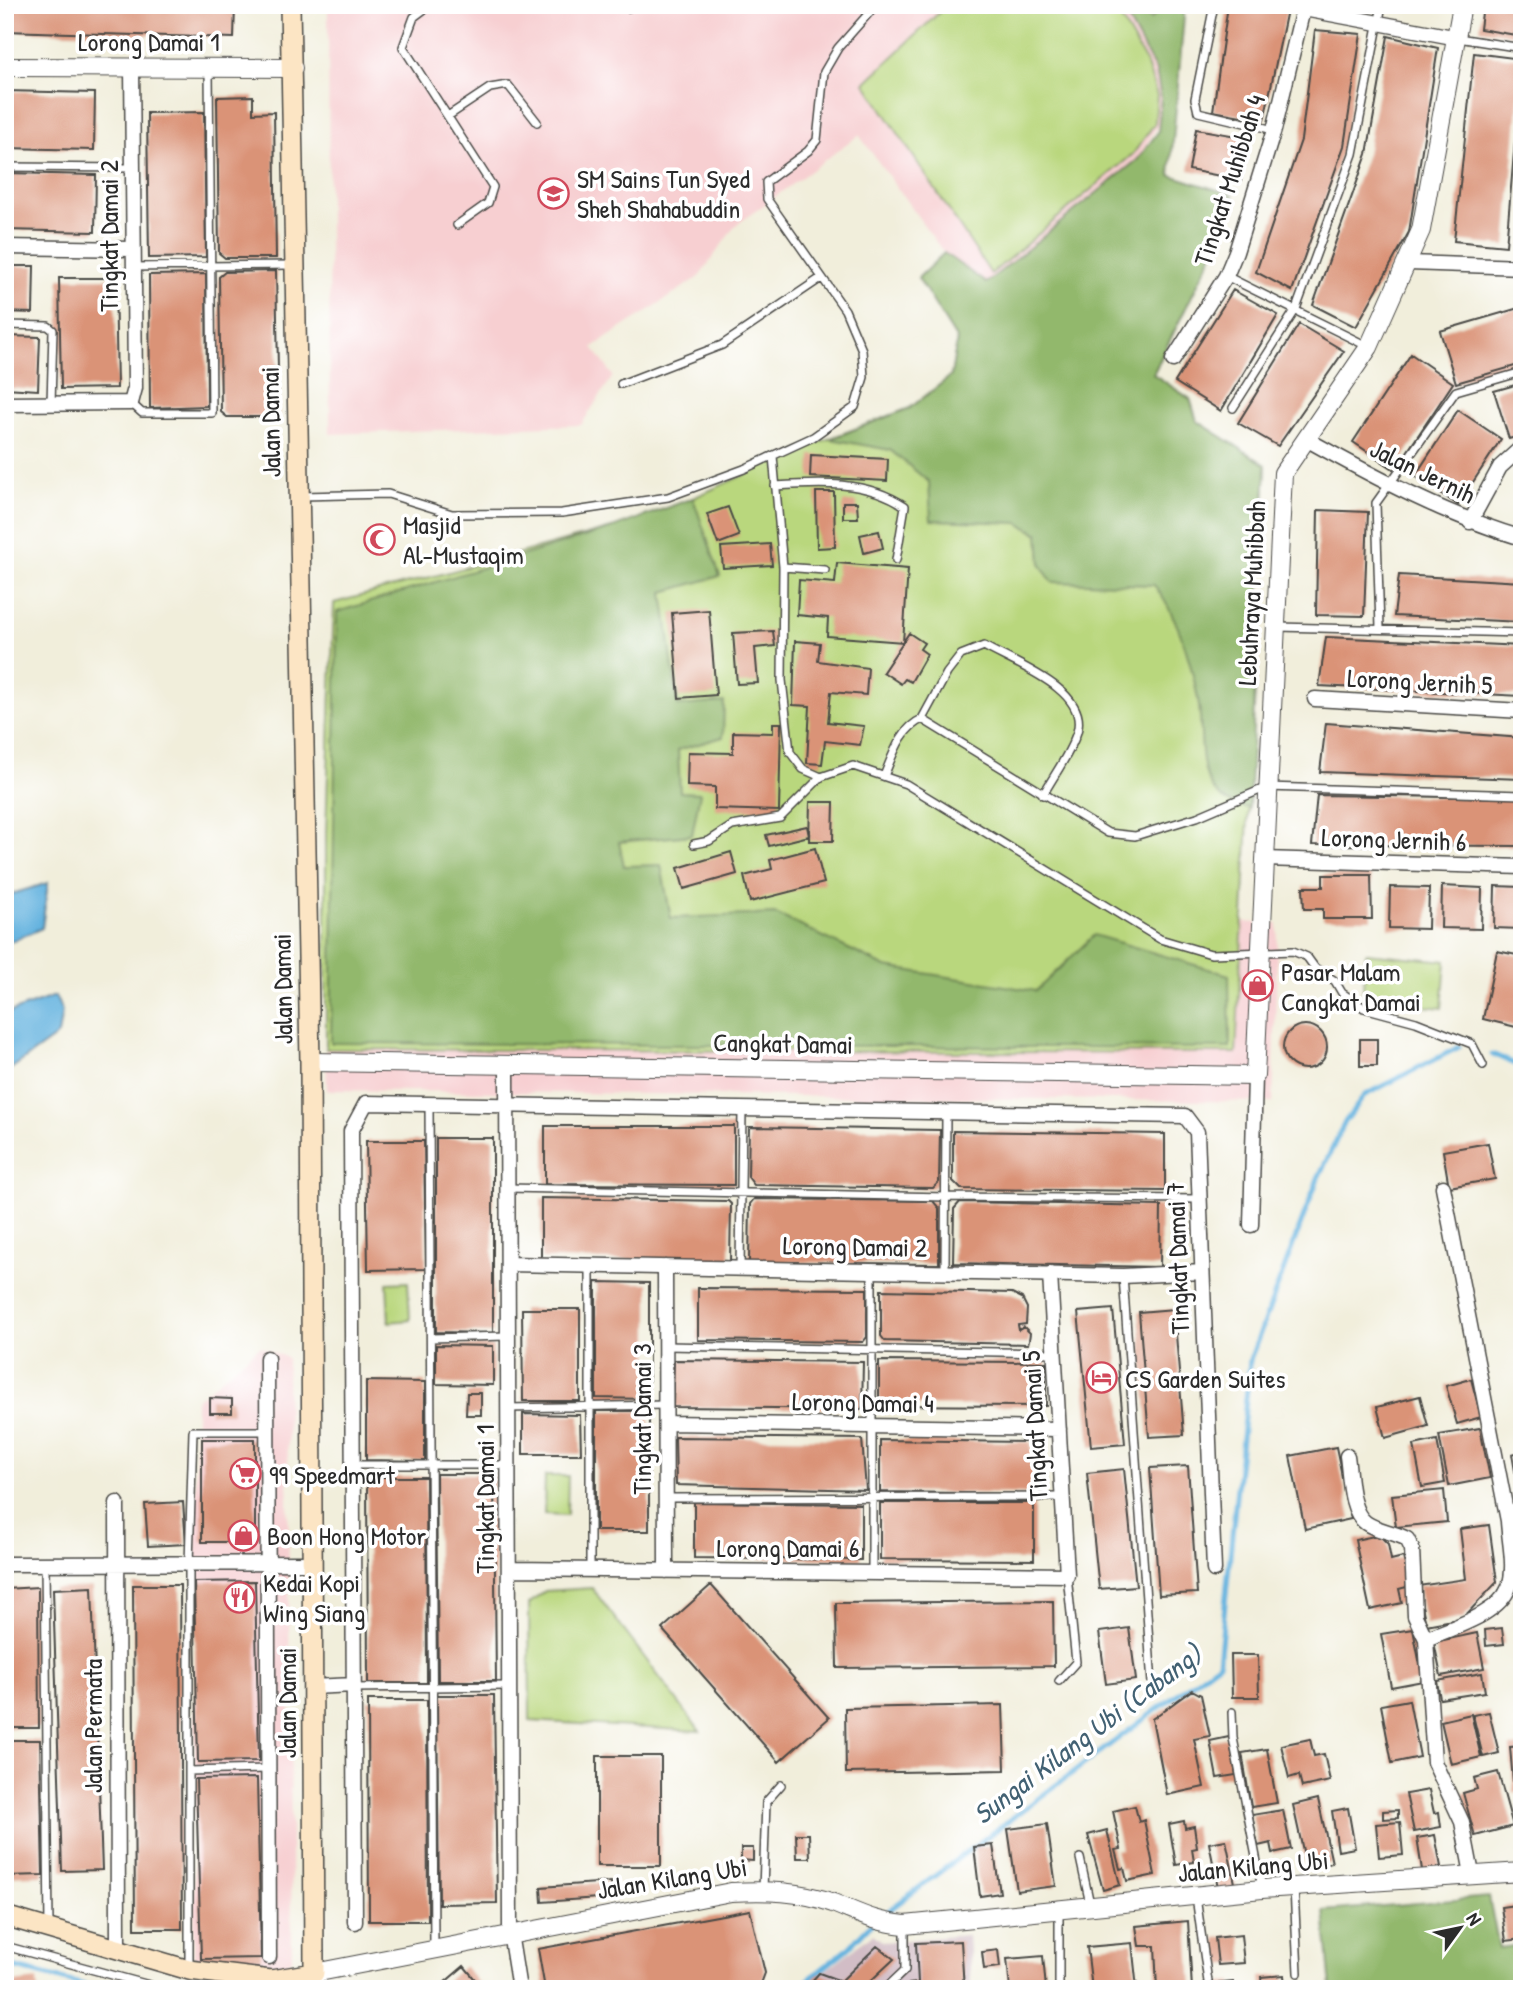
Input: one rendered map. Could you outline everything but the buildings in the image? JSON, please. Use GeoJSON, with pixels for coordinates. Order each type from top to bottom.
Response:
{"type":"FeatureCollection","features":[{"type":"Feature","properties":{"kind":"main road","name":"Jalan Damai"},"geometry":{"type":"LineString","coordinates":[[290,5],[293,68],[297,496],[310,1062],[316,1981]]}},
{"type":"Feature","properties":{"kind":"main road","name":"Jalan Kilang Ubi"},"geometry":{"type":"LineString","coordinates":[[5,1916],[189,1970],[271,1980],[316,1981]]}},
{"type":"Feature","properties":{"kind":"street","name":"Lebuhraya Muhibbah"},"geometry":{"type":"LineString","coordinates":[[1251,1225],[1260,951],[1283,473],[1368,347],[1409,263],[1421,230],[1462,5]]}},
{"type":"Feature","properties":{"kind":"street","name":"Tingkat Muhibbah 4"},"geometry":{"type":"LineString","coordinates":[[1173,360],[1226,276],[1236,252],[1274,130],[1304,7]]}},
{"type":"Feature","properties":{"kind":"street"},"geometry":{"type":"LineString","coordinates":[[1304,7],[1458,38]]}},
{"type":"Feature","properties":{"kind":"street","name":"Lorong Damai 1"},"geometry":{"type":"LineString","coordinates":[[5,67],[293,68]]}},
{"type":"Feature","properties":{"kind":"street","name":"Tingkat Damai 2"},"geometry":{"type":"LineString","coordinates":[[131,403],[135,388],[132,67]]}},
{"type":"Feature","properties":{"kind":"street"},"geometry":{"type":"LineString","coordinates":[[5,247],[132,248]]}},
{"type":"Feature","properties":{"kind":"street"},"geometry":{"type":"LineString","coordinates":[[1409,263],[1520,267]]}},
{"type":"Feature","properties":{"kind":"street"},"geometry":{"type":"LineString","coordinates":[[5,404],[131,403]]}},
{"type":"Feature","properties":{"kind":"street","name":"Jalan Jernih"},"geometry":{"type":"LineString","coordinates":[[1306,439],[1390,485],[1470,522],[1522,538]]}},
{"type":"Feature","properties":{"kind":"street"},"geometry":{"type":"LineString","coordinates":[[1470,522],[1500,467],[1522,447]]}},
{"type":"Feature","properties":{"kind":"street","name":"Lorong Jernih 5"},"geometry":{"type":"LineString","coordinates":[[1315,699],[1522,711]]}},
{"type":"Feature","properties":{"kind":"street","name":"Lorong Jernih 6"},"geometry":{"type":"LineString","coordinates":[[1264,859],[1522,867]]}},
{"type":"Feature","properties":{"kind":"street","name":"Cangkat Damai"},"geometry":{"type":"LineString","coordinates":[[310,1062],[1255,1076]]}},
{"type":"Feature","properties":{"kind":"street","name":"Tingkat Damai 1"},"geometry":{"type":"LineString","coordinates":[[507,1066],[510,1933],[519,1989]]}},
{"type":"Feature","properties":{"kind":"street"},"geometry":{"type":"LineString","coordinates":[[355,1922],[351,1131],[366,1103],[946,1112]]}},
{"type":"Feature","properties":{"kind":"street","name":"Tingkat Damai 7"},"geometry":{"type":"LineString","coordinates":[[946,1112],[1185,1116],[1197,1132],[1214,1570]]}},
{"type":"Feature","properties":{"kind":"street"},"geometry":{"type":"LineString","coordinates":[[1426,1639],[1493,1607],[1509,1590],[1512,1572],[1508,1521],[1443,1187]]}},
{"type":"Feature","properties":{"kind":"street","name":"Lorong Damai 2"},"geometry":{"type":"LineString","coordinates":[[508,1264],[1123,1276],[1202,1272]]}},
{"type":"Feature","properties":{"kind":"street","name":"Tingkat Damai 3"},"geometry":{"type":"LineString","coordinates":[[665,1267],[666,1571]]}},
{"type":"Feature","properties":{"kind":"street","name":"Tingkat Damai 5"},"geometry":{"type":"LineString","coordinates":[[1050,1274],[1067,1575]]}},
{"type":"Feature","properties":{"kind":"street","name":"Jalan Damai"},"geometry":{"type":"LineString","coordinates":[[267,1358],[269,1956]]}},
{"type":"Feature","properties":{"kind":"street","name":"Lorong Damai 4"},"geometry":{"type":"LineString","coordinates":[[666,1423],[1059,1429]]}},
{"type":"Feature","properties":{"kind":"street"},"geometry":{"type":"LineString","coordinates":[[1347,1455],[1356,1508],[1361,1518],[1367,1525],[1407,1539],[1412,1549],[1415,1616],[1426,1639],[1434,1762],[1462,1822],[1472,1874]]}},
{"type":"Feature","properties":{"kind":"street","name":"Jalan Permata"},"geometry":{"type":"LineString","coordinates":[[117,1503],[118,1948]]}},
{"type":"Feature","properties":{"kind":"street"},"geometry":{"type":"LineString","coordinates":[[5,1564],[312,1563]]}},
{"type":"Feature","properties":{"kind":"street","name":"Lorong Damai 6"},"geometry":{"type":"LineString","coordinates":[[509,1569],[1067,1575]]}},
{"type":"Feature","properties":{"kind":"street"},"geometry":{"type":"LineString","coordinates":[[313,1687],[354,1686]]}},
{"type":"Feature","properties":{"kind":"street","name":"Jalan Kilang Ubi"},"geometry":{"type":"LineString","coordinates":[[316,1981],[434,1948],[732,1892],[789,1892],[831,1903],[874,1922],[905,1925],[1262,1889],[1522,1872]]}},
{"type":"Feature","properties":{"kind":"lane"},"geometry":{"type":"LineString","coordinates":[[430,5],[414,17],[403,47],[493,187],[488,203],[457,225]]}},
{"type":"Feature","properties":{"kind":"lane"},"geometry":{"type":"LineString","coordinates":[[621,5],[628,8],[635,5]]}},
{"type":"Feature","properties":{"kind":"lane"},"geometry":{"type":"LineString","coordinates":[[297,496],[388,494],[452,514],[562,513],[668,496],[773,456],[813,437],[855,407],[864,377],[862,350],[845,310],[767,199],[766,182],[808,151],[817,140],[824,72],[838,48],[876,5]]}},
{"type":"Feature","properties":{"kind":"lane"},"geometry":{"type":"LineString","coordinates":[[1214,5],[1195,99],[1198,112],[1274,130]]}},
{"type":"Feature","properties":{"kind":"lane"},"geometry":{"type":"LineString","coordinates":[[1233,408],[1296,309],[1353,153],[1382,5]]}},
{"type":"Feature","properties":{"kind":"lane"},"geometry":{"type":"LineString","coordinates":[[1458,38],[1522,48]]}},
{"type":"Feature","properties":{"kind":"lane"},"geometry":{"type":"LineString","coordinates":[[131,403],[142,413],[212,413],[209,68]]}},
{"type":"Feature","properties":{"kind":"lane"},"geometry":{"type":"LineString","coordinates":[[448,116],[490,88],[508,85],[537,122]]}},
{"type":"Feature","properties":{"kind":"lane"},"geometry":{"type":"LineString","coordinates":[[5,167],[132,169]]}},
{"type":"Feature","properties":{"kind":"lane"},"geometry":{"type":"LineString","coordinates":[[1520,267],[1522,239]]}},
{"type":"Feature","properties":{"kind":"lane"},"geometry":{"type":"LineString","coordinates":[[132,267],[294,265]]}},
{"type":"Feature","properties":{"kind":"lane"},"geometry":{"type":"LineString","coordinates":[[1226,276],[1368,347]]}},
{"type":"Feature","properties":{"kind":"lane"},"geometry":{"type":"LineString","coordinates":[[621,384],[722,345],[821,278]]}},
{"type":"Feature","properties":{"kind":"lane"},"geometry":{"type":"LineString","coordinates":[[5,325],[48,326],[53,330],[51,404]]}},
{"type":"Feature","properties":{"kind":"lane"},"geometry":{"type":"LineString","coordinates":[[1380,628],[1376,503],[1456,391],[1522,372]]}},
{"type":"Feature","properties":{"kind":"lane"},"geometry":{"type":"LineString","coordinates":[[773,456],[783,567],[782,680],[790,752],[803,769],[821,778]]}},
{"type":"Feature","properties":{"kind":"lane"},"geometry":{"type":"LineString","coordinates":[[775,486],[830,482],[891,496],[905,506],[896,560]]}},
{"type":"Feature","properties":{"kind":"lane"},"geometry":{"type":"LineString","coordinates":[[783,567],[825,570]]}},
{"type":"Feature","properties":{"kind":"lane"},"geometry":{"type":"LineString","coordinates":[[1276,627],[1522,633]]}},
{"type":"Feature","properties":{"kind":"lane"},"geometry":{"type":"LineString","coordinates":[[884,776],[902,735],[922,719],[947,673],[961,655],[984,646],[1063,690],[1077,707],[1078,731],[1043,795]]}},
{"type":"Feature","properties":{"kind":"lane"},"geometry":{"type":"LineString","coordinates":[[922,719],[1108,833],[1135,836],[1197,817],[1267,787],[1522,794]]}},
{"type":"Feature","properties":{"kind":"lane"},"geometry":{"type":"LineString","coordinates":[[694,844],[709,841],[732,826],[780,818],[821,778],[853,766],[906,784],[1160,939],[1210,954],[1293,951],[1307,957],[1315,968],[1335,981],[1342,993],[1364,1008],[1391,1018],[1416,1022],[1472,1044],[1483,1065]]}},
{"type":"Feature","properties":{"kind":"lane"},"geometry":{"type":"LineString","coordinates":[[429,1104],[434,1948]]}},
{"type":"Feature","properties":{"kind":"lane"},"geometry":{"type":"LineString","coordinates":[[740,1269],[742,1109]]}},
{"type":"Feature","properties":{"kind":"lane"},"geometry":{"type":"LineString","coordinates":[[945,1272],[946,1112]]}},
{"type":"Feature","properties":{"kind":"lane"},"geometry":{"type":"LineString","coordinates":[[508,1188],[1199,1199]]}},
{"type":"Feature","properties":{"kind":"lane"},"geometry":{"type":"LineString","coordinates":[[590,1266],[590,1570]]}},
{"type":"Feature","properties":{"kind":"lane"},"geometry":{"type":"LineString","coordinates":[[872,1271],[872,1572]]}},
{"type":"Feature","properties":{"kind":"lane"},"geometry":{"type":"LineString","coordinates":[[1123,1276],[1152,1684]]}},
{"type":"Feature","properties":{"kind":"lane"},"geometry":{"type":"LineString","coordinates":[[431,1338],[508,1336]]}},
{"type":"Feature","properties":{"kind":"lane"},"geometry":{"type":"LineString","coordinates":[[666,1346],[1054,1353]]}},
{"type":"Feature","properties":{"kind":"lane"},"geometry":{"type":"LineString","coordinates":[[508,1408],[666,1405]]}},
{"type":"Feature","properties":{"kind":"lane"},"geometry":{"type":"LineString","coordinates":[[189,1970],[189,1564],[193,1432],[267,1431]]}},
{"type":"Feature","properties":{"kind":"lane"},"geometry":{"type":"LineString","coordinates":[[353,1465],[508,1465]]}},
{"type":"Feature","properties":{"kind":"lane"},"geometry":{"type":"LineString","coordinates":[[666,1497],[1062,1497]]}},
{"type":"Feature","properties":{"kind":"lane"},"geometry":{"type":"LineString","coordinates":[[45,1564],[49,1929]]}},
{"type":"Feature","properties":{"kind":"lane"},"geometry":{"type":"LineString","coordinates":[[1059,1681],[1076,1662],[1067,1575]]}},
{"type":"Feature","properties":{"kind":"lane"},"geometry":{"type":"LineString","coordinates":[[354,1686],[509,1686]]}},
{"type":"Feature","properties":{"kind":"lane"},"geometry":{"type":"LineString","coordinates":[[1232,1712],[1233,1738],[1262,1889]]}},
{"type":"Feature","properties":{"kind":"lane"},"geometry":{"type":"LineString","coordinates":[[189,1771],[268,1769]]}},
{"type":"Feature","properties":{"kind":"lane"},"geometry":{"type":"LineString","coordinates":[[763,1890],[766,1801],[781,1786]]}},
{"type":"Feature","properties":{"kind":"lane"},"geometry":{"type":"LineString","coordinates":[[1080,1857],[1090,1908]]}},
{"type":"Feature","properties":{"kind":"lane"},"geometry":{"type":"LineString","coordinates":[[1294,1887],[1298,1973]]}},
{"type":"Feature","properties":{"kind":"lane"},"geometry":{"type":"LineString","coordinates":[[1196,1897],[1209,1989]]}},
{"type":"Feature","properties":{"kind":"lane"},"geometry":{"type":"LineString","coordinates":[[1059,1911],[1059,1989]]}},
{"type":"Feature","properties":{"kind":"lane"},"geometry":{"type":"LineString","coordinates":[[885,1989],[905,1970],[905,1925]]}},
{"type":"Feature","properties":{"kind":"lane"},"geometry":{"type":"LineString","coordinates":[[5,1946],[164,1989]]}},
{"type":"Feature","properties":{"kind":"shaded area","name":"SM Sains Tun Syed Sheh Shahabuddin"},"geometry":{"type":"Polygon","coordinates":[[[328,5],[1181,5],[1163,117],[1137,160],[985,283],[944,253],[859,135],[735,226],[699,277],[593,347],[613,376],[581,425],[330,434],[328,5]]]}},
{"type":"Feature","properties":{"kind":"shaded area","name":"Pasar Malam Cangkat Damai"},"geometry":{"type":"Polygon","coordinates":[[[1243,922],[1278,924],[1273,1102],[327,1090],[326,1049],[1236,1053],[1243,922]]]}},
{"type":"Feature","properties":{"kind":"shaded area"},"geometry":{"type":"Polygon","coordinates":[[[260,1346],[287,1358],[292,1960],[273,1970],[250,1969],[194,1957],[196,1400],[260,1346]]]}},
{"type":"Feature","properties":{"kind":"shaded area"},"geometry":{"type":"Polygon","coordinates":[[[873,1934],[883,1942],[968,1935],[971,1989],[801,1989],[873,1934]]]}},
{"type":"Feature","properties":{"kind":"green space"},"geometry":{"type":"Polygon","coordinates":[[[947,5],[1113,5],[1146,62],[1157,95],[1155,123],[1133,154],[991,274],[865,83],[947,5]]]}},
{"type":"Feature","properties":{"kind":"green space"},"geometry":{"type":"Polygon","coordinates":[[[1120,5],[1136,5],[1151,19],[1163,5],[1185,5],[1170,175],[1233,195],[1216,247],[1153,374],[1190,399],[1197,421],[1266,465],[1249,808],[1230,803],[1217,794],[1209,781],[1204,766],[1198,699],[1192,670],[1177,625],[1154,585],[1052,582],[1041,565],[1039,534],[1018,523],[931,520],[929,482],[890,450],[830,439],[910,408],[951,376],[957,340],[918,278],[944,253],[986,283],[1137,160],[1158,132],[1161,98],[1156,71],[1120,5]]]}},
{"type":"Feature","properties":{"kind":"green space"},"geometry":{"type":"Polygon","coordinates":[[[1233,195],[1216,247],[1153,374],[1190,399],[1197,421],[1266,465],[1236,1053],[326,1049],[326,832],[334,603],[616,527],[693,498],[799,450],[910,408],[951,376],[957,340],[944,319],[1233,195]]]}},
{"type":"Feature","properties":{"kind":"green space"},"geometry":{"type":"Polygon","coordinates":[[[693,498],[720,576],[663,592],[678,706],[724,702],[723,737],[678,750],[680,792],[700,793],[692,835],[619,842],[624,866],[661,865],[671,918],[776,914],[886,967],[1036,991],[1094,935],[1229,975],[1230,1048],[331,1043],[337,612],[616,527],[693,498]]]}},
{"type":"Feature","properties":{"kind":"green space"},"geometry":{"type":"Polygon","coordinates":[[[1366,953],[1446,961],[1442,1008],[1362,1000],[1366,953]]]}},
{"type":"Feature","properties":{"kind":"green space"},"geometry":{"type":"Polygon","coordinates":[[[408,1282],[410,1320],[389,1322],[387,1283],[408,1282]]]}},
{"type":"Feature","properties":{"kind":"green space"},"geometry":{"type":"Polygon","coordinates":[[[545,1476],[568,1476],[567,1515],[544,1514],[545,1476]]]}},
{"type":"Feature","properties":{"kind":"green space"},"geometry":{"type":"Polygon","coordinates":[[[592,1588],[700,1731],[530,1721],[529,1604],[545,1591],[592,1588]]]}},
{"type":"Feature","properties":{"kind":"green space"},"geometry":{"type":"Polygon","coordinates":[[[1489,1897],[1499,1948],[1522,1945],[1522,1989],[1331,1989],[1324,1911],[1489,1897]]]}},
{"type":"Feature","properties":{"kind":"water"},"geometry":{"type":"Polygon","coordinates":[[[48,883],[42,928],[5,944],[5,896],[48,883]]]}},
{"type":"Feature","properties":{"kind":"water"},"geometry":{"type":"Polygon","coordinates":[[[55,996],[62,1011],[58,1035],[5,1073],[5,1014],[55,996]]]}},
{"type":"Feature","properties":{"kind":"waterway","name":"Sungai Kilang Ubi (Cabang)"},"geometry":{"type":"LineString","coordinates":[[880,1917],[1219,1663],[1250,1360],[1318,1178],[1345,1122],[1365,1095],[1459,1047]]}},
{"type":"Feature","properties":{"kind":"waterway","name":"Sungai Kilang Ubi (Cabang)"},"geometry":{"type":"LineString","coordinates":[[1492,1054],[1522,1067]]}},
{"type":"Feature","properties":{"kind":"waterway","name":"Sungai Kilang Ubi (Cabang)"},"geometry":{"type":"LineString","coordinates":[[797,1989],[847,1949],[872,1923]]}},
{"type":"Feature","properties":{"kind":"waterway","name":"Sungai Kilang Ubi (Cabang)"},"geometry":{"type":"LineString","coordinates":[[5,1965],[100,1989]]}},
{"type":"Feature","properties":{"kind":"place","name":"SM Sains Tun Syed Sheh Shahabuddin"},"geometry":{"type":"Point","coordinates":[554,193]}},
{"type":"Feature","properties":{"kind":"place","name":"Masjid Al-Mustaqim"},"geometry":{"type":"Point","coordinates":[380,539]}},
{"type":"Feature","properties":{"kind":"place","name":"Pasar Malam Cangkat Damai"},"geometry":{"type":"Point","coordinates":[1258,986]}},
{"type":"Feature","properties":{"kind":"place","name":"CS Garden Suites"},"geometry":{"type":"Point","coordinates":[1102,1378]}},
{"type":"Feature","properties":{"kind":"place","name":"99 Speedmart"},"geometry":{"type":"Point","coordinates":[246,1474]}},
{"type":"Feature","properties":{"kind":"place","name":"Boon Hong Motor"},"geometry":{"type":"Point","coordinates":[244,1535]}},
{"type":"Feature","properties":{"kind":"place","name":"Kedai Kopi Wing Siang"},"geometry":{"type":"Point","coordinates":[240,1597]}}]}
